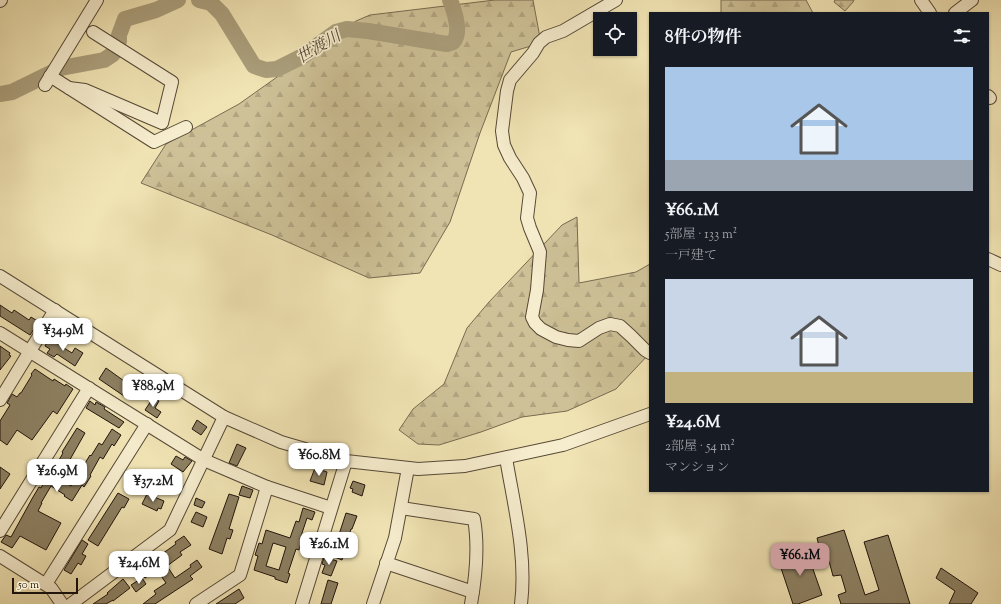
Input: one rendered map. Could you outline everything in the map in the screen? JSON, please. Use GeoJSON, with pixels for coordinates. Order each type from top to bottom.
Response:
{"type":"FeatureCollection","features":[{"type":"Feature","properties":{"kind":"street"},"geometry":{"type":"LineString","coordinates":[[97,0],[47,80],[69,88],[154,142],[186,127]]}},
{"type":"Feature","properties":{"kind":"street"},"geometry":{"type":"LineString","coordinates":[[616,0],[563,31],[546,37],[539,43],[533,53],[510,80],[506,91],[502,131],[504,145],[530,193],[527,218],[540,252],[537,290],[532,317],[535,323],[541,329],[556,337],[579,341],[599,328],[610,324],[620,326],[649,352]]}},
{"type":"Feature","properties":{"kind":"street"},"geometry":{"type":"LineString","coordinates":[[921,0],[929,12]]}},
{"type":"Feature","properties":{"kind":"street"},"geometry":{"type":"LineString","coordinates":[[956,12],[972,0]]}},
{"type":"Feature","properties":{"kind":"street"},"geometry":{"type":"LineString","coordinates":[[69,88],[85,90],[162,123],[172,82],[93,32]]}},
{"type":"Feature","properties":{"kind":"street"},"geometry":{"type":"LineString","coordinates":[[989,259],[1001,265]]}},
{"type":"Feature","properties":{"kind":"street"},"geometry":{"type":"LineString","coordinates":[[0,276],[224,417],[281,442],[346,461],[418,469],[465,466],[563,445],[649,414]]}},
{"type":"Feature","properties":{"kind":"street"},"geometry":{"type":"LineString","coordinates":[[0,400],[56,310]]}},
{"type":"Feature","properties":{"kind":"street"},"geometry":{"type":"LineString","coordinates":[[0,333],[204,460],[267,487],[332,508]]}},
{"type":"Feature","properties":{"kind":"street"},"geometry":{"type":"LineString","coordinates":[[0,531],[89,388]]}},
{"type":"Feature","properties":{"kind":"street"},"geometry":{"type":"LineString","coordinates":[[71,604],[170,530],[224,417]]}},
{"type":"Feature","properties":{"kind":"street"},"geometry":{"type":"LineString","coordinates":[[46,584],[147,424]]}},
{"type":"Feature","properties":{"kind":"street"},"geometry":{"type":"LineString","coordinates":[[506,458],[522,551],[523,585],[520,604]]}},
{"type":"Feature","properties":{"kind":"street"},"geometry":{"type":"LineString","coordinates":[[302,604],[346,461]]}},
{"type":"Feature","properties":{"kind":"street"},"geometry":{"type":"LineString","coordinates":[[373,604],[395,538],[408,468]]}},
{"type":"Feature","properties":{"kind":"street"},"geometry":{"type":"LineString","coordinates":[[196,604],[240,575],[267,487]]}},
{"type":"Feature","properties":{"kind":"street"},"geometry":{"type":"LineString","coordinates":[[386,563],[472,598],[477,536],[474,519],[401,508]]}},
{"type":"Feature","properties":{"kind":"street"},"geometry":{"type":"LineString","coordinates":[[0,556],[46,584],[51,588],[62,604]]}},
{"type":"Feature","properties":{"kind":"green space"},"geometry":{"type":"Polygon","coordinates":[[[495,0],[533,0],[541,43],[511,52],[480,133],[450,222],[420,273],[369,278],[272,235],[141,183],[166,144],[239,104],[356,21],[370,15],[495,0]]]}},
{"type":"Feature","properties":{"kind":"green space"},"geometry":{"type":"Polygon","coordinates":[[[721,0],[806,0],[812,12],[721,12],[721,0]]]}},
{"type":"Feature","properties":{"kind":"green space"},"geometry":{"type":"Polygon","coordinates":[[[835,0],[854,0],[845,11],[834,2],[835,0]]]}},
{"type":"Feature","properties":{"kind":"green space"},"geometry":{"type":"Polygon","coordinates":[[[577,217],[579,283],[636,272],[649,265],[649,354],[616,389],[567,411],[522,417],[439,445],[418,444],[399,430],[413,409],[444,384],[467,328],[489,302],[562,225],[577,217]]]}},
{"type":"Feature","properties":{"kind":"building"},"geometry":{"type":"Polygon","coordinates":[[[0,305],[12,313],[14,310],[29,320],[31,317],[39,322],[30,335],[0,316],[0,305]]]}},
{"type":"Feature","properties":{"kind":"building"},"geometry":{"type":"Polygon","coordinates":[[[50,337],[57,342],[56,343],[72,353],[75,348],[83,353],[75,366],[57,354],[54,357],[47,353],[50,349],[45,346],[50,337]]]}},
{"type":"Feature","properties":{"kind":"building"},"geometry":{"type":"Polygon","coordinates":[[[0,346],[10,353],[9,355],[11,356],[0,370],[0,346]]]}},
{"type":"Feature","properties":{"kind":"building"},"geometry":{"type":"Polygon","coordinates":[[[106,368],[131,386],[124,396],[99,379],[106,368]]]}},
{"type":"Feature","properties":{"kind":"building"},"geometry":{"type":"Polygon","coordinates":[[[35,369],[53,381],[54,379],[73,389],[57,414],[53,411],[32,440],[17,430],[7,445],[0,440],[0,421],[10,405],[7,403],[12,394],[17,397],[21,393],[35,369]]]}},
{"type":"Feature","properties":{"kind":"building"},"geometry":{"type":"Polygon","coordinates":[[[153,398],[159,401],[155,408],[161,412],[157,418],[145,410],[153,398]]]}},
{"type":"Feature","properties":{"kind":"building"},"geometry":{"type":"Polygon","coordinates":[[[90,401],[95,405],[96,402],[105,407],[104,409],[124,422],[119,428],[86,408],[90,401]]]}},
{"type":"Feature","properties":{"kind":"building"},"geometry":{"type":"Polygon","coordinates":[[[197,420],[207,427],[201,435],[192,429],[197,420]]]}},
{"type":"Feature","properties":{"kind":"building"},"geometry":{"type":"Polygon","coordinates":[[[77,428],[85,433],[59,479],[71,486],[90,455],[91,456],[99,443],[102,445],[112,429],[121,435],[114,446],[112,444],[103,459],[100,457],[84,487],[82,485],[72,501],[51,486],[38,511],[61,523],[46,550],[20,536],[12,548],[1,542],[6,535],[11,537],[39,487],[41,488],[49,473],[51,474],[63,453],[62,452],[77,428]]]}},
{"type":"Feature","properties":{"kind":"building"},"geometry":{"type":"Polygon","coordinates":[[[237,444],[246,448],[237,466],[229,463],[237,444]]]}},
{"type":"Feature","properties":{"kind":"building"},"geometry":{"type":"Polygon","coordinates":[[[176,456],[183,460],[185,457],[192,461],[183,472],[171,464],[176,456]]]}},
{"type":"Feature","properties":{"kind":"building"},"geometry":{"type":"Polygon","coordinates":[[[0,467],[10,474],[0,489],[0,467]]]}},
{"type":"Feature","properties":{"kind":"building"},"geometry":{"type":"Polygon","coordinates":[[[315,468],[327,472],[324,485],[310,481],[315,468]]]}},
{"type":"Feature","properties":{"kind":"building"},"geometry":{"type":"Polygon","coordinates":[[[353,481],[365,485],[362,496],[352,492],[353,489],[350,488],[353,481]]]}},
{"type":"Feature","properties":{"kind":"building"},"geometry":{"type":"Polygon","coordinates":[[[242,486],[253,490],[250,498],[239,495],[242,486]]]}},
{"type":"Feature","properties":{"kind":"building"},"geometry":{"type":"Polygon","coordinates":[[[118,493],[129,499],[124,508],[122,507],[98,546],[88,540],[118,493]]]}},
{"type":"Feature","properties":{"kind":"building"},"geometry":{"type":"Polygon","coordinates":[[[147,494],[164,501],[161,509],[158,508],[157,511],[142,504],[147,494]]]}},
{"type":"Feature","properties":{"kind":"building"},"geometry":{"type":"Polygon","coordinates":[[[229,494],[239,497],[229,529],[233,530],[230,539],[227,538],[222,554],[209,549],[229,494]]]}},
{"type":"Feature","properties":{"kind":"building"},"geometry":{"type":"Polygon","coordinates":[[[196,498],[205,502],[202,508],[194,505],[196,498]]]}},
{"type":"Feature","properties":{"kind":"building"},"geometry":{"type":"Polygon","coordinates":[[[303,508],[315,512],[312,520],[307,518],[300,539],[302,539],[299,550],[296,549],[288,573],[290,574],[287,583],[254,570],[258,556],[255,555],[259,543],[262,544],[266,530],[290,538],[296,521],[299,522],[303,508]],[[273,543],[266,566],[279,570],[286,547],[273,543]]]}},
{"type":"Feature","properties":{"kind":"building"},"geometry":{"type":"Polygon","coordinates":[[[196,512],[207,517],[203,527],[191,522],[196,512]]]}},
{"type":"Feature","properties":{"kind":"building"},"geometry":{"type":"Polygon","coordinates":[[[346,513],[357,516],[351,529],[342,560],[332,556],[346,513]]]}},
{"type":"Feature","properties":{"kind":"building"},"geometry":{"type":"Polygon","coordinates":[[[844,530],[865,595],[879,590],[864,542],[888,535],[910,604],[841,604],[838,595],[846,592],[841,575],[833,576],[828,557],[822,558],[817,538],[844,530]]]}},
{"type":"Feature","properties":{"kind":"building"},"geometry":{"type":"Polygon","coordinates":[[[184,536],[191,545],[180,552],[182,555],[167,566],[175,578],[191,567],[190,565],[197,560],[202,567],[190,576],[193,579],[155,604],[143,604],[156,594],[154,591],[166,583],[157,570],[145,578],[139,570],[176,544],[175,542],[184,536]]]}},
{"type":"Feature","properties":{"kind":"building"},"geometry":{"type":"Polygon","coordinates":[[[82,540],[88,544],[82,554],[86,556],[81,565],[78,563],[71,574],[64,570],[82,540]]]}},
{"type":"Feature","properties":{"kind":"building"},"geometry":{"type":"Polygon","coordinates":[[[806,549],[822,595],[798,604],[793,604],[778,559],[806,549]]]}},
{"type":"Feature","properties":{"kind":"building"},"geometry":{"type":"Polygon","coordinates":[[[324,557],[337,561],[331,576],[322,573],[325,565],[322,564],[324,557]]]}},
{"type":"Feature","properties":{"kind":"building"},"geometry":{"type":"Polygon","coordinates":[[[941,568],[978,593],[971,604],[949,604],[955,591],[936,578],[941,568]]]}},
{"type":"Feature","properties":{"kind":"building"},"geometry":{"type":"Polygon","coordinates":[[[142,578],[146,584],[136,592],[131,585],[142,578]]]}},
{"type":"Feature","properties":{"kind":"building"},"geometry":{"type":"Polygon","coordinates":[[[123,579],[130,588],[113,601],[106,604],[93,604],[108,594],[107,593],[123,579]]]}},
{"type":"Feature","properties":{"kind":"building"},"geometry":{"type":"Polygon","coordinates":[[[328,580],[338,583],[331,604],[321,604],[328,580]]]}},
{"type":"Feature","properties":{"kind":"building"},"geometry":{"type":"Polygon","coordinates":[[[239,589],[244,598],[235,604],[216,604],[239,589]]]}},
{"type":"Feature","properties":{"kind":"waterway","name":"世渡川"},"geometry":{"type":"LineString","coordinates":[[0,94],[12,92],[61,68],[104,60],[113,54],[119,41],[119,35],[125,19],[156,10],[178,0]]}},
{"type":"Feature","properties":{"kind":"waterway","name":"世渡川"},"geometry":{"type":"LineString","coordinates":[[199,0],[211,3],[222,14],[254,66],[266,70],[277,69],[303,56],[336,32],[347,29],[447,44],[453,42],[456,38],[457,27],[450,0]]}}]}
